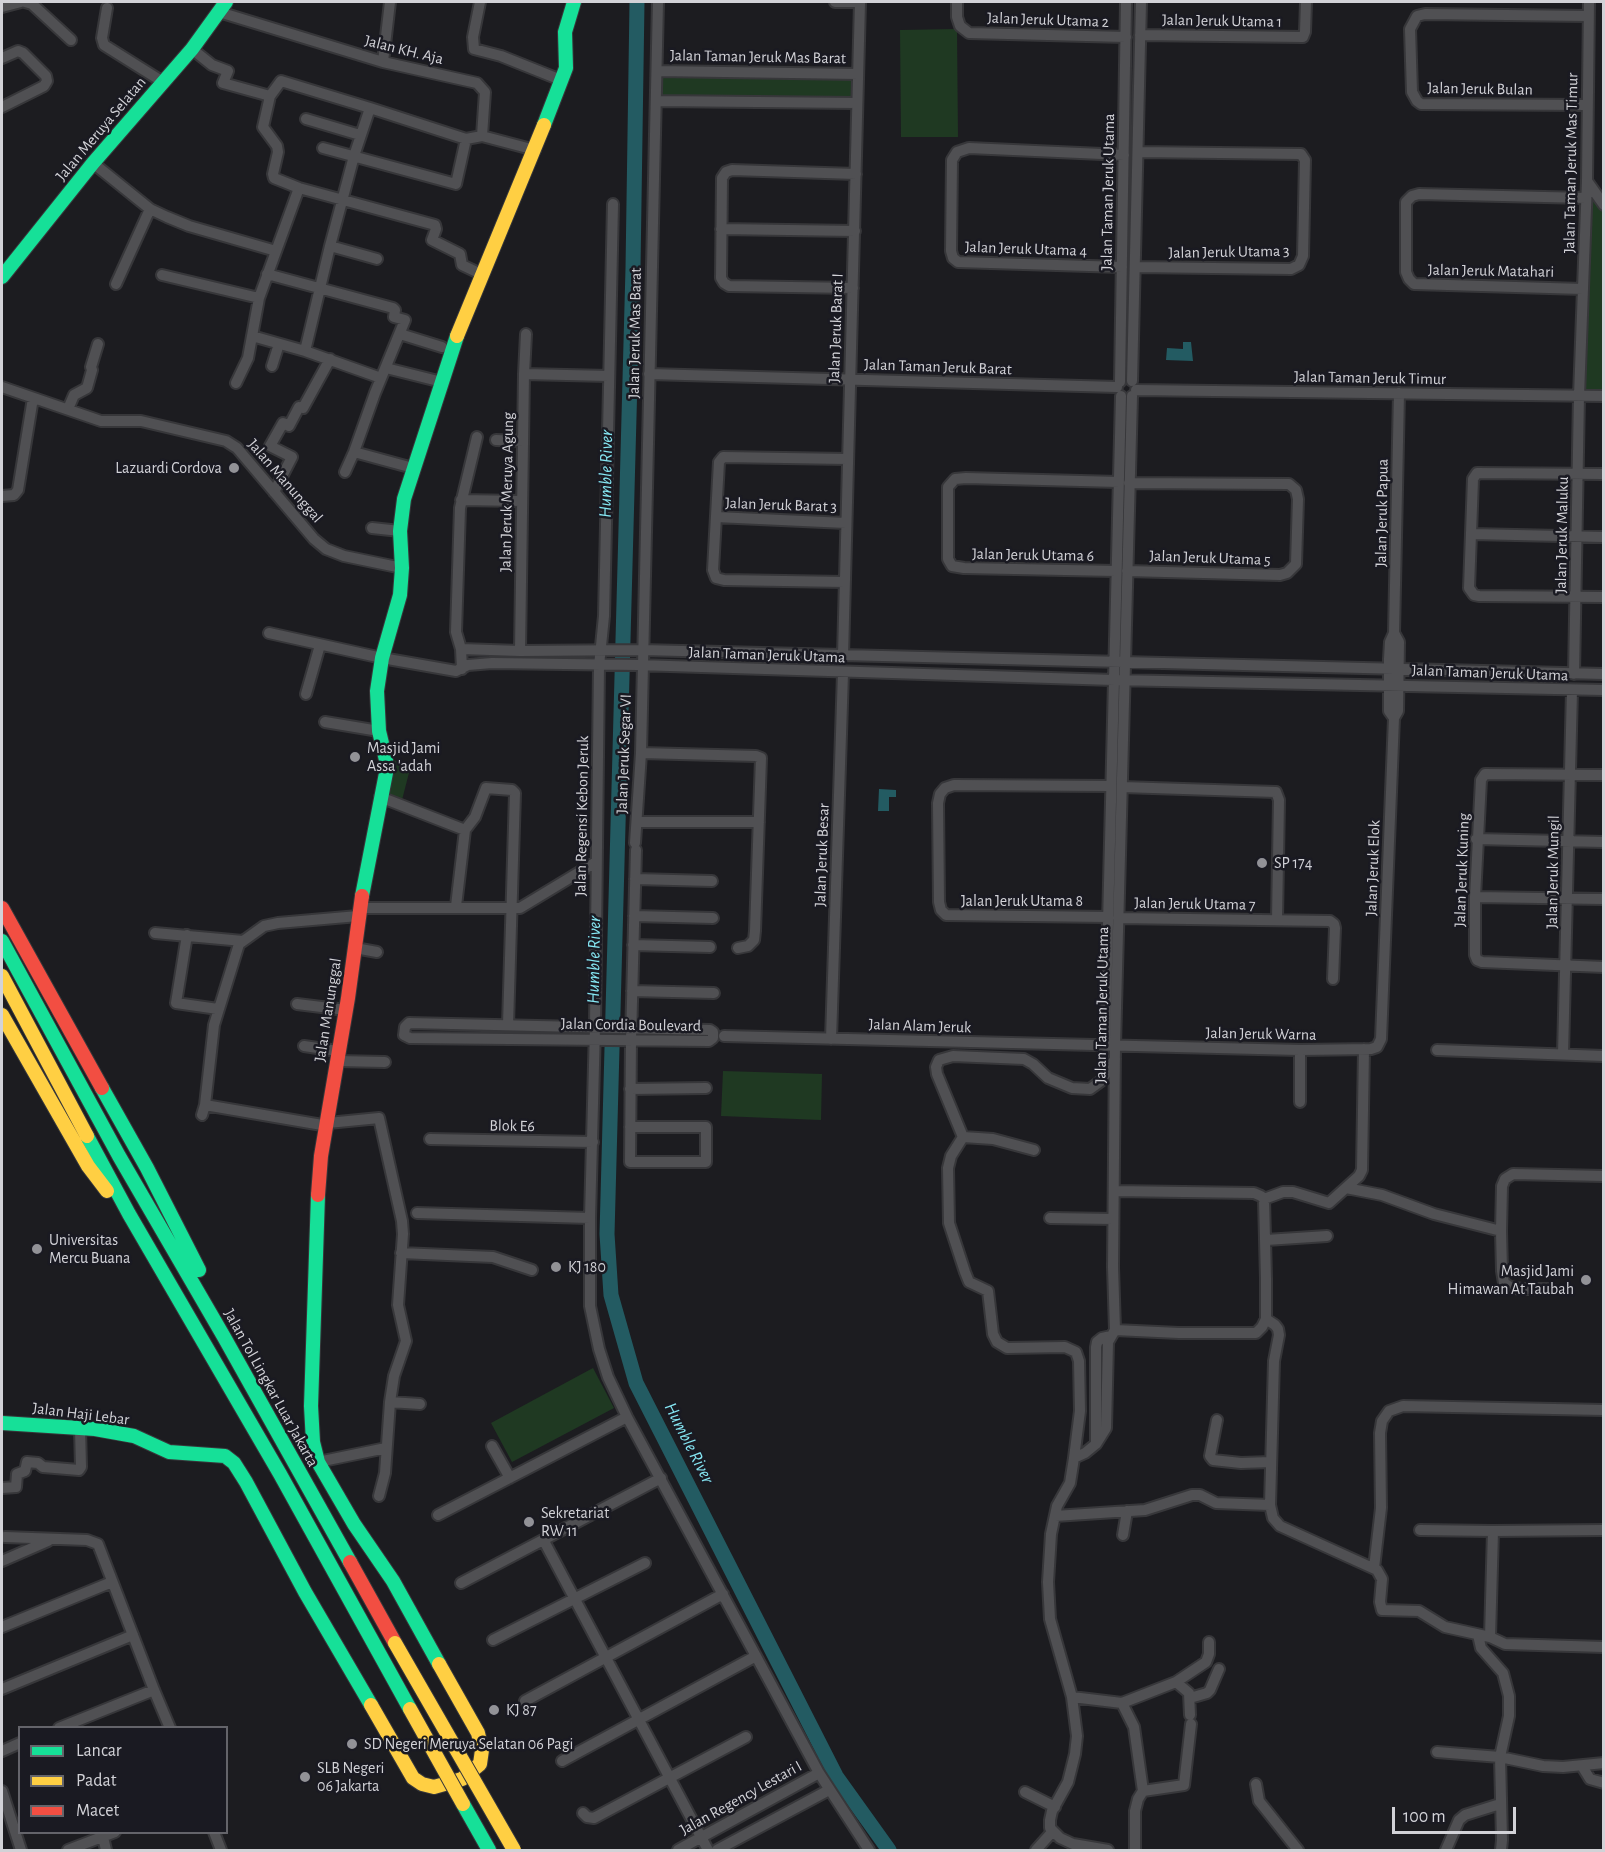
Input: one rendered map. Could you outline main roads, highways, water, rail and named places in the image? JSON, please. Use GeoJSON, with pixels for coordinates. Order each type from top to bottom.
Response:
{"type":"FeatureCollection","features":[{"type":"Feature","properties":{"kind":"main road","name":"Jalan Manunggal"},"geometry":{"type":"LineString","coordinates":[[225,1456],[234,1463],[246,1482],[305,1592],[413,1778],[422,1784],[434,1787],[462,1779],[480,1764],[482,1750],[478,1733],[393,1581],[360,1534],[318,1462],[313,1442],[311,1406],[320,1169],[346,1010],[359,912],[386,773],[386,760],[379,732],[377,692],[382,658],[400,595],[402,568],[400,531],[404,499],[412,468],[457,337],[481,274],[535,150],[561,80],[566,63],[565,32],[574,2]]}},
{"type":"Feature","properties":{"kind":"main road","name":"Jalan Meruya Selatan"},"geometry":{"type":"LineString","coordinates":[[2,277],[93,163],[192,49],[222,7]]}},
{"type":"Feature","properties":{"kind":"main road"},"geometry":{"type":"LineString","coordinates":[[2,908],[147,1168],[219,1308],[224,1337]]}},
{"type":"Feature","properties":{"kind":"main road","name":"Jalan Tol Lingkar Luar Jakarta"},"geometry":{"type":"LineString","coordinates":[[2,941],[119,1156],[224,1337],[514,1851]]}},
{"type":"Feature","properties":{"kind":"main road","name":"Jalan Tol Lingkar Luar Jakarta"},"geometry":{"type":"LineString","coordinates":[[2,976],[129,1214],[280,1474],[489,1851]]}},
{"type":"Feature","properties":{"kind":"main road"},"geometry":{"type":"LineString","coordinates":[[2,1016],[40,1078],[88,1166],[102,1187],[129,1214]]}},
{"type":"Feature","properties":{"kind":"main road","name":"Jalan Haji Lebar"},"geometry":{"type":"LineString","coordinates":[[2,1423],[80,1428],[134,1436],[169,1452],[225,1456]]}},
{"type":"Feature","properties":{"kind":"main road"},"geometry":{"type":"LineString","coordinates":[[463,1804],[469,1829],[480,1851]]}},
{"type":"Feature","properties":{"kind":"water"},"geometry":{"type":"Polygon","coordinates":[[[1183,342],[1191,342],[1193,361],[1166,360],[1167,348],[1183,349],[1183,342]]]}},
{"type":"Feature","properties":{"kind":"water"},"geometry":{"type":"Polygon","coordinates":[[[879,789],[896,790],[896,797],[889,797],[889,811],[878,811],[879,789]]]}},
{"type":"Feature","properties":{"kind":"waterway","name":"Humble River"},"geometry":{"type":"LineString","coordinates":[[637,2],[633,268],[607,1234],[611,1295],[636,1383],[836,1776],[889,1850]]}},
{"type":"Feature","properties":{"kind":"waterway"},"geometry":{"type":"LineString","coordinates":[[1604,120],[1604,159]]}},
{"type":"Feature","properties":{"kind":"place","name":"Lazuardi Cordova"},"geometry":{"type":"Point","coordinates":[234,468]}},
{"type":"Feature","properties":{"kind":"place","name":"Masjid Jami Assa 'adah"},"geometry":{"type":"Point","coordinates":[355,757]}},
{"type":"Feature","properties":{"kind":"place","name":"SP 174"},"geometry":{"type":"Point","coordinates":[1262,863]}},
{"type":"Feature","properties":{"kind":"place","name":"Universitas Mercu Buana"},"geometry":{"type":"Point","coordinates":[37,1249]}},
{"type":"Feature","properties":{"kind":"place","name":"KJ 180"},"geometry":{"type":"Point","coordinates":[556,1267]}},
{"type":"Feature","properties":{"kind":"place","name":"Masjid Jami Himawan At Taubah"},"geometry":{"type":"Point","coordinates":[1586,1280]}},
{"type":"Feature","properties":{"kind":"place","name":"Sekretariat RW 11"},"geometry":{"type":"Point","coordinates":[529,1522]}},
{"type":"Feature","properties":{"kind":"place","name":"KJ 87"},"geometry":{"type":"Point","coordinates":[494,1710]}},
{"type":"Feature","properties":{"kind":"place","name":"SD Negeri Meruya Selatan 06 Pagi"},"geometry":{"type":"Point","coordinates":[352,1744]}},
{"type":"Feature","properties":{"kind":"place","name":"SLB Negeri 06 Jakarta"},"geometry":{"type":"Point","coordinates":[305,1777]}}]}
